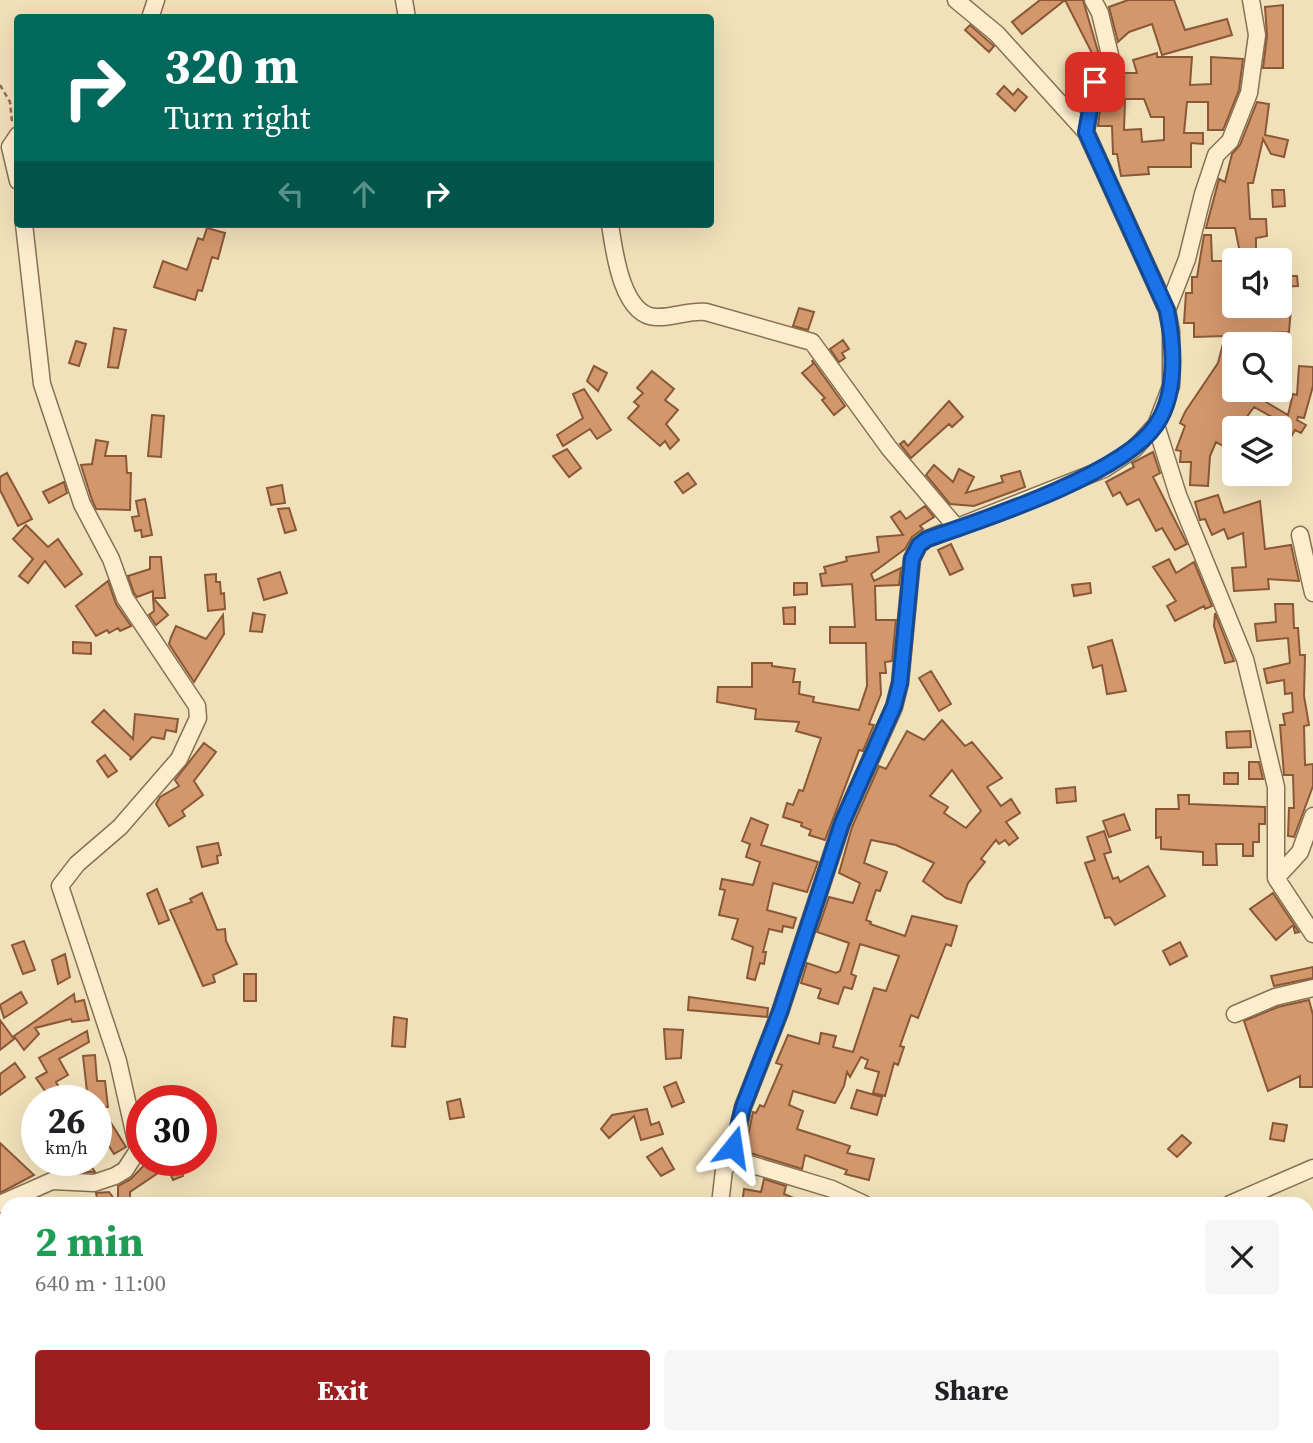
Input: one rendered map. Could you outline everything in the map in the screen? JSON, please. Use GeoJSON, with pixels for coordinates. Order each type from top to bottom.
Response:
{"type":"FeatureCollection","features":[{"type":"Feature","properties":{"kind":"street"},"geometry":{"type":"LineString","coordinates":[[721,1197],[724,1170],[733,1156],[743,1107],[780,1012],[842,823],[894,706],[900,683],[912,559],[919,545],[927,539],[1104,469],[1133,449],[1156,425],[1171,386],[1171,331],[1167,310],[1086,132],[997,34],[956,0]]}},
{"type":"Feature","properties":{"kind":"street"},"geometry":{"type":"LineString","coordinates":[[1086,132],[1092,91],[1108,66],[1110,55],[1100,13],[1093,0]]}},
{"type":"Feature","properties":{"kind":"street"},"geometry":{"type":"LineString","coordinates":[[1167,310],[1187,258],[1216,155],[1230,141],[1249,93],[1257,36],[1251,0]]}},
{"type":"Feature","properties":{"kind":"street"},"geometry":{"type":"LineString","coordinates":[[14,139],[10,147],[14,164]]}},
{"type":"Feature","properties":{"kind":"street"},"geometry":{"type":"LineString","coordinates":[[16,1197],[52,1181],[94,1183],[115,1176],[125,1170],[138,1150],[118,1061],[60,886],[71,870],[120,827],[179,759],[198,718],[194,697],[125,598],[111,559],[82,504],[42,384],[24,228]]}},
{"type":"Feature","properties":{"kind":"street"},"geometry":{"type":"LineString","coordinates":[[611,228],[627,296],[636,309],[659,317],[691,310],[706,312],[812,342],[889,448],[957,528]]}},
{"type":"Feature","properties":{"kind":"street"},"geometry":{"type":"LineString","coordinates":[[1156,425],[1178,495],[1245,659],[1276,787],[1276,878],[1313,934]]}},
{"type":"Feature","properties":{"kind":"street"},"geometry":{"type":"LineString","coordinates":[[1300,535],[1313,593]]}},
{"type":"Feature","properties":{"kind":"street"},"geometry":{"type":"LineString","coordinates":[[1276,878],[1300,852],[1313,816]]}},
{"type":"Feature","properties":{"kind":"street"},"geometry":{"type":"LineString","coordinates":[[1235,1014],[1275,997],[1313,988]]}},
{"type":"Feature","properties":{"kind":"street"},"geometry":{"type":"LineString","coordinates":[[733,1156],[743,1162],[832,1189],[849,1197]]}},
{"type":"Feature","properties":{"kind":"street"},"geometry":{"type":"LineString","coordinates":[[1246,1197],[1313,1168]]}},
{"type":"Feature","properties":{"kind":"path"},"geometry":{"type":"LineString","coordinates":[[0,85],[10,102],[14,130]]}},
{"type":"Feature","properties":{"kind":"building"},"geometry":{"type":"Polygon","coordinates":[[[1040,0],[1065,0],[1022,34],[1012,22],[1040,0]]]}},
{"type":"Feature","properties":{"kind":"building"},"geometry":{"type":"Polygon","coordinates":[[[1065,0],[1083,0],[1099,55],[1079,95],[1067,76],[1093,55],[1065,0]]]}},
{"type":"Feature","properties":{"kind":"building"},"geometry":{"type":"Polygon","coordinates":[[[1128,0],[1174,0],[1185,30],[1227,19],[1232,35],[1162,55],[1152,24],[1129,32],[1118,42],[1109,7],[1128,0]]]}},
{"type":"Feature","properties":{"kind":"building"},"geometry":{"type":"Polygon","coordinates":[[[1283,5],[1283,68],[1263,68],[1267,36],[1265,7],[1283,5]]]}},
{"type":"Feature","properties":{"kind":"building"},"geometry":{"type":"Polygon","coordinates":[[[970,25],[994,46],[989,52],[965,30],[970,25]]]}},
{"type":"Feature","properties":{"kind":"building"},"geometry":{"type":"Polygon","coordinates":[[[1157,53],[1157,57],[1192,57],[1190,85],[1211,84],[1211,57],[1243,59],[1239,90],[1223,130],[1208,130],[1208,102],[1187,102],[1184,133],[1203,133],[1203,144],[1191,143],[1191,167],[1148,167],[1149,174],[1121,176],[1117,154],[1113,154],[1112,126],[1098,126],[1102,95],[1116,73],[1137,73],[1133,60],[1157,53]],[[1125,99],[1124,130],[1141,129],[1142,142],[1164,140],[1164,117],[1151,117],[1144,99],[1125,99]]]}},
{"type":"Feature","properties":{"kind":"building"},"geometry":{"type":"Polygon","coordinates":[[[1004,86],[1013,95],[1018,89],[1027,97],[1015,111],[997,94],[1004,86]]]}},
{"type":"Feature","properties":{"kind":"building"},"geometry":{"type":"Polygon","coordinates":[[[1257,102],[1269,104],[1265,135],[1288,140],[1284,157],[1271,154],[1263,139],[1253,183],[1248,183],[1250,219],[1266,219],[1267,236],[1256,238],[1256,248],[1239,248],[1235,228],[1206,228],[1219,179],[1225,182],[1232,154],[1240,145],[1257,102]]]}},
{"type":"Feature","properties":{"kind":"building"},"geometry":{"type":"Polygon","coordinates":[[[1272,190],[1284,190],[1285,206],[1273,207],[1272,190]]]}},
{"type":"Feature","properties":{"kind":"building"},"geometry":{"type":"Polygon","coordinates":[[[207,228],[225,233],[218,259],[212,257],[202,291],[198,290],[195,300],[154,287],[163,261],[187,270],[198,238],[203,240],[207,228]]]}},
{"type":"Feature","properties":{"kind":"building"},"geometry":{"type":"Polygon","coordinates":[[[1204,235],[1211,235],[1212,261],[1222,261],[1222,318],[1290,318],[1289,332],[1222,332],[1222,336],[1194,337],[1194,323],[1184,323],[1186,293],[1192,293],[1192,277],[1197,277],[1204,235]]]}},
{"type":"Feature","properties":{"kind":"building"},"geometry":{"type":"Polygon","coordinates":[[[1292,276],[1297,276],[1298,286],[1292,286],[1292,276]]]}},
{"type":"Feature","properties":{"kind":"building"},"geometry":{"type":"Polygon","coordinates":[[[799,308],[814,312],[808,330],[793,326],[799,308]]]}},
{"type":"Feature","properties":{"kind":"building"},"geometry":{"type":"Polygon","coordinates":[[[114,328],[126,330],[118,368],[108,367],[114,328]]]}},
{"type":"Feature","properties":{"kind":"building"},"geometry":{"type":"Polygon","coordinates":[[[843,340],[849,349],[842,353],[845,358],[839,362],[830,349],[843,340]]]}},
{"type":"Feature","properties":{"kind":"building"},"geometry":{"type":"Polygon","coordinates":[[[76,341],[86,344],[79,366],[69,363],[76,341]]]}},
{"type":"Feature","properties":{"kind":"building"},"geometry":{"type":"Polygon","coordinates":[[[1222,348],[1222,402],[1266,402],[1288,415],[1293,394],[1297,395],[1299,366],[1313,367],[1313,386],[1304,418],[1298,417],[1297,420],[1306,425],[1301,433],[1295,430],[1292,435],[1292,416],[1270,416],[1254,407],[1247,416],[1222,416],[1222,446],[1216,442],[1210,456],[1208,486],[1190,485],[1191,462],[1180,462],[1181,451],[1176,450],[1185,426],[1180,423],[1218,363],[1222,348]]]}},
{"type":"Feature","properties":{"kind":"building"},"geometry":{"type":"Polygon","coordinates":[[[812,360],[845,406],[834,415],[822,400],[825,398],[802,373],[813,364],[812,360]]]}},
{"type":"Feature","properties":{"kind":"building"},"geometry":{"type":"Polygon","coordinates":[[[594,366],[607,373],[598,391],[587,381],[594,366]]]}},
{"type":"Feature","properties":{"kind":"building"},"geometry":{"type":"Polygon","coordinates":[[[652,371],[674,389],[665,400],[678,410],[666,424],[679,440],[670,449],[665,441],[660,446],[628,418],[639,406],[634,402],[643,393],[637,388],[652,371]]]}},
{"type":"Feature","properties":{"kind":"building"},"geometry":{"type":"Polygon","coordinates":[[[584,389],[611,430],[597,439],[590,429],[563,446],[557,435],[583,418],[573,394],[584,389]]]}},
{"type":"Feature","properties":{"kind":"building"},"geometry":{"type":"Polygon","coordinates":[[[949,401],[963,417],[952,427],[949,424],[911,458],[900,444],[904,441],[908,446],[949,401]]]}},
{"type":"Feature","properties":{"kind":"building"},"geometry":{"type":"Polygon","coordinates":[[[152,415],[164,416],[161,457],[148,456],[152,415]]]}},
{"type":"Feature","properties":{"kind":"building"},"geometry":{"type":"Polygon","coordinates":[[[96,440],[108,442],[105,456],[126,456],[127,473],[131,473],[130,510],[96,509],[81,465],[92,464],[96,440]]]}},
{"type":"Feature","properties":{"kind":"building"},"geometry":{"type":"Polygon","coordinates":[[[567,449],[581,468],[569,477],[553,456],[567,449]]]}},
{"type":"Feature","properties":{"kind":"building"},"geometry":{"type":"Polygon","coordinates":[[[1153,452],[1160,473],[1153,477],[1187,544],[1175,550],[1162,528],[1156,531],[1139,499],[1127,505],[1120,492],[1113,496],[1106,482],[1134,467],[1132,463],[1153,452]]]}},
{"type":"Feature","properties":{"kind":"building"},"geometry":{"type":"Polygon","coordinates":[[[934,465],[953,482],[959,469],[974,477],[966,493],[1003,482],[1001,476],[1020,471],[1025,487],[974,506],[950,504],[926,475],[934,465]]]}},
{"type":"Feature","properties":{"kind":"building"},"geometry":{"type":"Polygon","coordinates":[[[7,473],[32,519],[18,526],[0,490],[0,477],[7,473]]]}},
{"type":"Feature","properties":{"kind":"building"},"geometry":{"type":"Polygon","coordinates":[[[688,473],[696,484],[683,493],[675,482],[688,473]]]}},
{"type":"Feature","properties":{"kind":"building"},"geometry":{"type":"Polygon","coordinates":[[[64,482],[67,493],[49,503],[43,492],[64,482]]]}},
{"type":"Feature","properties":{"kind":"building"},"geometry":{"type":"Polygon","coordinates":[[[282,485],[285,503],[271,505],[267,488],[282,485]]]}},
{"type":"Feature","properties":{"kind":"building"},"geometry":{"type":"Polygon","coordinates":[[[1218,495],[1224,513],[1260,501],[1265,549],[1291,545],[1299,581],[1268,579],[1269,589],[1234,591],[1232,568],[1246,567],[1243,533],[1228,539],[1224,529],[1212,535],[1205,519],[1200,520],[1195,502],[1218,495]]]}},
{"type":"Feature","properties":{"kind":"building"},"geometry":{"type":"Polygon","coordinates":[[[145,499],[152,535],[142,537],[141,530],[135,531],[132,517],[139,516],[136,501],[145,499]]]}},
{"type":"Feature","properties":{"kind":"building"},"geometry":{"type":"Polygon","coordinates":[[[925,506],[934,517],[920,526],[923,529],[912,537],[905,549],[871,574],[874,581],[901,568],[899,585],[875,586],[876,620],[896,620],[892,661],[885,662],[886,673],[880,673],[881,694],[869,724],[874,725],[863,751],[859,750],[825,840],[809,835],[811,830],[801,826],[802,823],[783,817],[787,803],[793,805],[799,790],[803,791],[821,738],[796,731],[799,722],[755,719],[756,709],[717,702],[718,687],[752,687],[752,663],[772,663],[772,666],[795,669],[793,682],[800,682],[799,694],[814,697],[813,702],[859,710],[867,686],[866,643],[830,643],[830,627],[855,627],[852,584],[822,586],[820,574],[826,573],[824,567],[847,561],[846,557],[879,552],[877,537],[903,535],[891,517],[900,511],[906,519],[925,506]]]}},
{"type":"Feature","properties":{"kind":"building"},"geometry":{"type":"Polygon","coordinates":[[[289,508],[296,530],[285,533],[278,509],[289,508]]]}},
{"type":"Feature","properties":{"kind":"building"},"geometry":{"type":"Polygon","coordinates":[[[26,525],[48,547],[58,539],[82,574],[65,587],[45,561],[28,583],[19,576],[33,559],[13,539],[26,525]]]}},
{"type":"Feature","properties":{"kind":"building"},"geometry":{"type":"Polygon","coordinates":[[[951,544],[963,569],[950,575],[938,550],[951,544]]]}},
{"type":"Feature","properties":{"kind":"building"},"geometry":{"type":"Polygon","coordinates":[[[150,557],[161,557],[165,598],[153,598],[153,591],[137,597],[134,593],[128,576],[150,569],[150,557]]]}},
{"type":"Feature","properties":{"kind":"building"},"geometry":{"type":"Polygon","coordinates":[[[1169,559],[1176,573],[1194,562],[1212,606],[1205,609],[1204,606],[1175,621],[1167,606],[1176,601],[1153,567],[1169,559]]]}},
{"type":"Feature","properties":{"kind":"building"},"geometry":{"type":"Polygon","coordinates":[[[280,572],[287,593],[264,600],[258,579],[280,572]]]}},
{"type":"Feature","properties":{"kind":"building"},"geometry":{"type":"Polygon","coordinates":[[[216,574],[221,594],[224,593],[225,609],[208,611],[205,575],[216,574]]]}},
{"type":"Feature","properties":{"kind":"building"},"geometry":{"type":"Polygon","coordinates":[[[108,581],[116,604],[131,626],[109,633],[107,630],[96,636],[76,606],[108,581]]]}},
{"type":"Feature","properties":{"kind":"building"},"geometry":{"type":"Polygon","coordinates":[[[794,583],[807,583],[807,594],[794,595],[794,583]]]}},
{"type":"Feature","properties":{"kind":"building"},"geometry":{"type":"Polygon","coordinates":[[[1090,583],[1091,593],[1074,596],[1072,585],[1090,583]]]}},
{"type":"Feature","properties":{"kind":"building"},"geometry":{"type":"Polygon","coordinates":[[[153,598],[168,615],[156,625],[149,615],[154,611],[153,598]]]}},
{"type":"Feature","properties":{"kind":"building"},"geometry":{"type":"Polygon","coordinates":[[[1275,604],[1293,604],[1294,628],[1298,628],[1300,655],[1305,655],[1304,696],[1309,725],[1304,726],[1305,765],[1313,764],[1313,786],[1294,837],[1288,836],[1289,808],[1294,808],[1293,775],[1284,775],[1280,725],[1285,725],[1283,714],[1293,712],[1292,693],[1285,694],[1284,680],[1267,683],[1264,669],[1290,663],[1288,638],[1257,641],[1255,624],[1276,622],[1275,604]]]}},
{"type":"Feature","properties":{"kind":"building"},"geometry":{"type":"Polygon","coordinates":[[[795,607],[795,624],[784,624],[783,608],[795,607]]]}},
{"type":"Feature","properties":{"kind":"building"},"geometry":{"type":"Polygon","coordinates":[[[253,613],[265,615],[262,632],[250,631],[253,613]]]}},
{"type":"Feature","properties":{"kind":"building"},"geometry":{"type":"Polygon","coordinates":[[[1215,613],[1234,661],[1225,663],[1214,626],[1215,613]]]}},
{"type":"Feature","properties":{"kind":"building"},"geometry":{"type":"Polygon","coordinates":[[[223,615],[224,634],[194,682],[169,644],[171,637],[176,626],[206,639],[223,615]]]}},
{"type":"Feature","properties":{"kind":"building"},"geometry":{"type":"Polygon","coordinates":[[[1112,640],[1126,691],[1107,694],[1102,665],[1093,668],[1088,647],[1112,640]]]}},
{"type":"Feature","properties":{"kind":"building"},"geometry":{"type":"Polygon","coordinates":[[[73,642],[91,643],[91,654],[73,653],[73,642]]]}},
{"type":"Feature","properties":{"kind":"building"},"geometry":{"type":"Polygon","coordinates":[[[931,671],[951,704],[939,711],[919,678],[931,671]]]}},
{"type":"Feature","properties":{"kind":"building"},"geometry":{"type":"Polygon","coordinates":[[[104,710],[133,739],[135,714],[178,719],[176,732],[166,730],[164,739],[152,737],[130,760],[131,757],[92,722],[104,710]]]}},
{"type":"Feature","properties":{"kind":"building"},"geometry":{"type":"Polygon","coordinates":[[[942,720],[965,746],[972,742],[1002,778],[987,787],[1001,806],[1011,799],[1020,813],[1006,822],[1018,838],[1009,845],[1005,840],[999,844],[996,840],[981,859],[985,862],[968,883],[961,903],[946,898],[923,881],[934,863],[896,845],[871,840],[864,863],[887,872],[880,891],[876,890],[866,920],[871,922],[870,924],[905,936],[912,916],[957,926],[951,946],[946,944],[918,1018],[911,1015],[900,1046],[904,1047],[898,1065],[894,1063],[885,1096],[873,1093],[879,1072],[865,1068],[868,1060],[861,1057],[850,1077],[847,1072],[844,1086],[835,1103],[793,1091],[789,1105],[803,1111],[797,1129],[850,1146],[847,1153],[874,1159],[869,1180],[845,1174],[847,1170],[805,1155],[802,1169],[747,1152],[745,1150],[753,1112],[756,1113],[760,1105],[764,1107],[782,1065],[776,1063],[788,1035],[819,1044],[821,1033],[836,1036],[833,1047],[853,1052],[874,988],[886,991],[899,956],[860,944],[851,974],[856,976],[852,989],[844,987],[838,1004],[818,998],[821,989],[801,983],[807,963],[836,973],[840,971],[849,943],[817,932],[829,897],[853,903],[860,883],[839,873],[852,827],[879,766],[886,769],[907,731],[924,740],[942,720]],[[952,770],[930,796],[948,807],[944,813],[966,828],[981,811],[952,770]]]}},
{"type":"Feature","properties":{"kind":"building"},"geometry":{"type":"Polygon","coordinates":[[[1250,731],[1251,747],[1227,748],[1226,732],[1250,731]]]}},
{"type":"Feature","properties":{"kind":"building"},"geometry":{"type":"Polygon","coordinates":[[[204,743],[216,752],[194,781],[203,795],[182,811],[185,816],[169,826],[156,804],[160,797],[179,786],[175,780],[204,743]]]}},
{"type":"Feature","properties":{"kind":"building"},"geometry":{"type":"Polygon","coordinates":[[[105,755],[117,771],[108,777],[97,761],[105,755]]]}},
{"type":"Feature","properties":{"kind":"building"},"geometry":{"type":"Polygon","coordinates":[[[1249,762],[1259,762],[1263,779],[1249,779],[1249,762]]]}},
{"type":"Feature","properties":{"kind":"building"},"geometry":{"type":"Polygon","coordinates":[[[1224,773],[1238,773],[1238,784],[1224,784],[1224,773]]]}},
{"type":"Feature","properties":{"kind":"building"},"geometry":{"type":"Polygon","coordinates":[[[1075,787],[1076,801],[1057,803],[1056,789],[1075,787]]]}},
{"type":"Feature","properties":{"kind":"building"},"geometry":{"type":"Polygon","coordinates":[[[1178,795],[1189,795],[1189,804],[1265,807],[1265,824],[1259,824],[1259,842],[1253,842],[1253,856],[1243,856],[1243,844],[1216,844],[1217,865],[1203,865],[1203,852],[1161,849],[1161,837],[1156,838],[1156,809],[1179,809],[1178,795]]]}},
{"type":"Feature","properties":{"kind":"building"},"geometry":{"type":"Polygon","coordinates":[[[1124,814],[1130,830],[1109,837],[1103,821],[1124,814]]]}},
{"type":"Feature","properties":{"kind":"building"},"geometry":{"type":"Polygon","coordinates":[[[751,818],[768,825],[761,845],[818,862],[807,892],[773,883],[767,910],[796,918],[793,928],[783,926],[782,932],[769,929],[763,952],[766,952],[764,964],[760,963],[755,980],[747,978],[753,947],[732,939],[738,919],[719,915],[725,890],[720,889],[722,879],[753,885],[760,862],[746,857],[750,844],[742,841],[751,818]]]}},
{"type":"Feature","properties":{"kind":"building"},"geometry":{"type":"Polygon","coordinates":[[[1104,831],[1111,852],[1104,854],[1113,879],[1118,877],[1120,882],[1148,866],[1165,896],[1115,925],[1110,917],[1105,918],[1085,863],[1095,860],[1087,837],[1104,831]]]}},
{"type":"Feature","properties":{"kind":"building"},"geometry":{"type":"Polygon","coordinates":[[[218,843],[221,855],[217,856],[218,863],[202,867],[197,847],[218,843]]]}},
{"type":"Feature","properties":{"kind":"building"},"geometry":{"type":"Polygon","coordinates":[[[157,889],[169,920],[159,924],[147,894],[157,889]]]}},
{"type":"Feature","properties":{"kind":"building"},"geometry":{"type":"Polygon","coordinates":[[[202,893],[217,930],[225,929],[226,941],[237,964],[213,975],[215,982],[203,986],[170,910],[192,902],[190,899],[202,893]]]}},
{"type":"Feature","properties":{"kind":"building"},"geometry":{"type":"Polygon","coordinates":[[[1273,893],[1299,932],[1295,933],[1293,925],[1276,940],[1250,909],[1273,893]]]}},
{"type":"Feature","properties":{"kind":"building"},"geometry":{"type":"Polygon","coordinates":[[[24,941],[35,970],[23,974],[12,945],[24,941]]]}},
{"type":"Feature","properties":{"kind":"building"},"geometry":{"type":"Polygon","coordinates":[[[1180,942],[1187,956],[1170,965],[1163,951],[1180,942]]]}},
{"type":"Feature","properties":{"kind":"building"},"geometry":{"type":"Polygon","coordinates":[[[65,954],[70,977],[58,984],[52,960],[65,954]]]}},
{"type":"Feature","properties":{"kind":"building"},"geometry":{"type":"Polygon","coordinates":[[[1313,967],[1313,978],[1274,986],[1271,976],[1313,967]]]}},
{"type":"Feature","properties":{"kind":"building"},"geometry":{"type":"Polygon","coordinates":[[[244,974],[256,974],[256,1001],[244,1001],[244,974]]]}},
{"type":"Feature","properties":{"kind":"building"},"geometry":{"type":"Polygon","coordinates":[[[21,992],[27,1003],[4,1018],[0,1005],[21,992]]]}},
{"type":"Feature","properties":{"kind":"building"},"geometry":{"type":"Polygon","coordinates":[[[74,994],[75,1002],[84,1000],[89,1020],[72,1022],[71,1019],[35,1028],[39,1034],[24,1050],[14,1036],[74,994]]]}},
{"type":"Feature","properties":{"kind":"building"},"geometry":{"type":"Polygon","coordinates":[[[689,997],[768,1008],[767,1017],[688,1010],[689,997]]]}},
{"type":"Feature","properties":{"kind":"building"},"geometry":{"type":"Polygon","coordinates":[[[1309,1000],[1313,1015],[1313,1087],[1300,1087],[1300,1076],[1268,1091],[1244,1021],[1278,1007],[1309,1000]]]}},
{"type":"Feature","properties":{"kind":"building"},"geometry":{"type":"Polygon","coordinates":[[[394,1017],[407,1019],[405,1047],[392,1046],[394,1017]]]}},
{"type":"Feature","properties":{"kind":"building"},"geometry":{"type":"Polygon","coordinates":[[[0,1020],[14,1039],[0,1050],[0,1020]]]}},
{"type":"Feature","properties":{"kind":"building"},"geometry":{"type":"Polygon","coordinates":[[[664,1029],[683,1030],[681,1058],[666,1059],[664,1029]]]}},
{"type":"Feature","properties":{"kind":"building"},"geometry":{"type":"Polygon","coordinates":[[[87,1031],[89,1042],[59,1059],[68,1075],[56,1082],[58,1085],[41,1085],[36,1078],[47,1072],[39,1058],[87,1031]]]}},
{"type":"Feature","properties":{"kind":"building"},"geometry":{"type":"Polygon","coordinates":[[[95,1055],[97,1081],[105,1081],[105,1085],[86,1085],[83,1056],[95,1055]]]}},
{"type":"Feature","properties":{"kind":"building"},"geometry":{"type":"Polygon","coordinates":[[[15,1063],[25,1077],[0,1095],[0,1074],[15,1063]]]}},
{"type":"Feature","properties":{"kind":"building"},"geometry":{"type":"Polygon","coordinates":[[[676,1082],[684,1102],[672,1107],[664,1087],[676,1082]]]}},
{"type":"Feature","properties":{"kind":"building"},"geometry":{"type":"Polygon","coordinates":[[[857,1090],[882,1097],[877,1115],[851,1108],[857,1090]]]}},
{"type":"Feature","properties":{"kind":"building"},"geometry":{"type":"Polygon","coordinates":[[[460,1099],[464,1117],[450,1119],[447,1102],[460,1099]]]}},
{"type":"Feature","properties":{"kind":"building"},"geometry":{"type":"Polygon","coordinates":[[[647,1109],[651,1125],[659,1122],[663,1134],[641,1140],[634,1116],[609,1138],[601,1129],[612,1115],[647,1109]]]}},
{"type":"Feature","properties":{"kind":"building"},"geometry":{"type":"Polygon","coordinates":[[[1273,1123],[1287,1125],[1284,1141],[1270,1139],[1273,1123]]]}},
{"type":"Feature","properties":{"kind":"building"},"geometry":{"type":"Polygon","coordinates":[[[112,1125],[126,1147],[114,1154],[112,1151],[112,1125]]]}},
{"type":"Feature","properties":{"kind":"building"},"geometry":{"type":"Polygon","coordinates":[[[1182,1135],[1191,1143],[1177,1157],[1168,1149],[1182,1135]]]}},
{"type":"Feature","properties":{"kind":"building"},"geometry":{"type":"Polygon","coordinates":[[[0,1143],[21,1163],[21,1176],[32,1176],[0,1193],[0,1143]]]}},
{"type":"Feature","properties":{"kind":"building"},"geometry":{"type":"Polygon","coordinates":[[[662,1148],[674,1169],[661,1176],[647,1157],[662,1148]]]}},
{"type":"Feature","properties":{"kind":"building"},"geometry":{"type":"Polygon","coordinates":[[[134,1176],[154,1176],[130,1192],[130,1197],[118,1197],[118,1186],[134,1176]]]}},
{"type":"Feature","properties":{"kind":"building"},"geometry":{"type":"Polygon","coordinates":[[[764,1179],[786,1186],[784,1194],[791,1197],[743,1197],[744,1189],[761,1192],[764,1179]]]}},
{"type":"Feature","properties":{"kind":"building"},"geometry":{"type":"Polygon","coordinates":[[[109,1192],[113,1197],[97,1197],[96,1193],[109,1192]]]}},
{"type":"Feature","properties":{"kind":"route"},"geometry":{"type":"LineString","coordinates":[[733,1147],[743,1107],[780,1012],[842,823],[894,706],[900,683],[912,559],[919,545],[927,539],[1104,469],[1133,449],[1156,425],[1171,386],[1171,331],[1167,310],[1086,132],[1095,82]]}}]}
